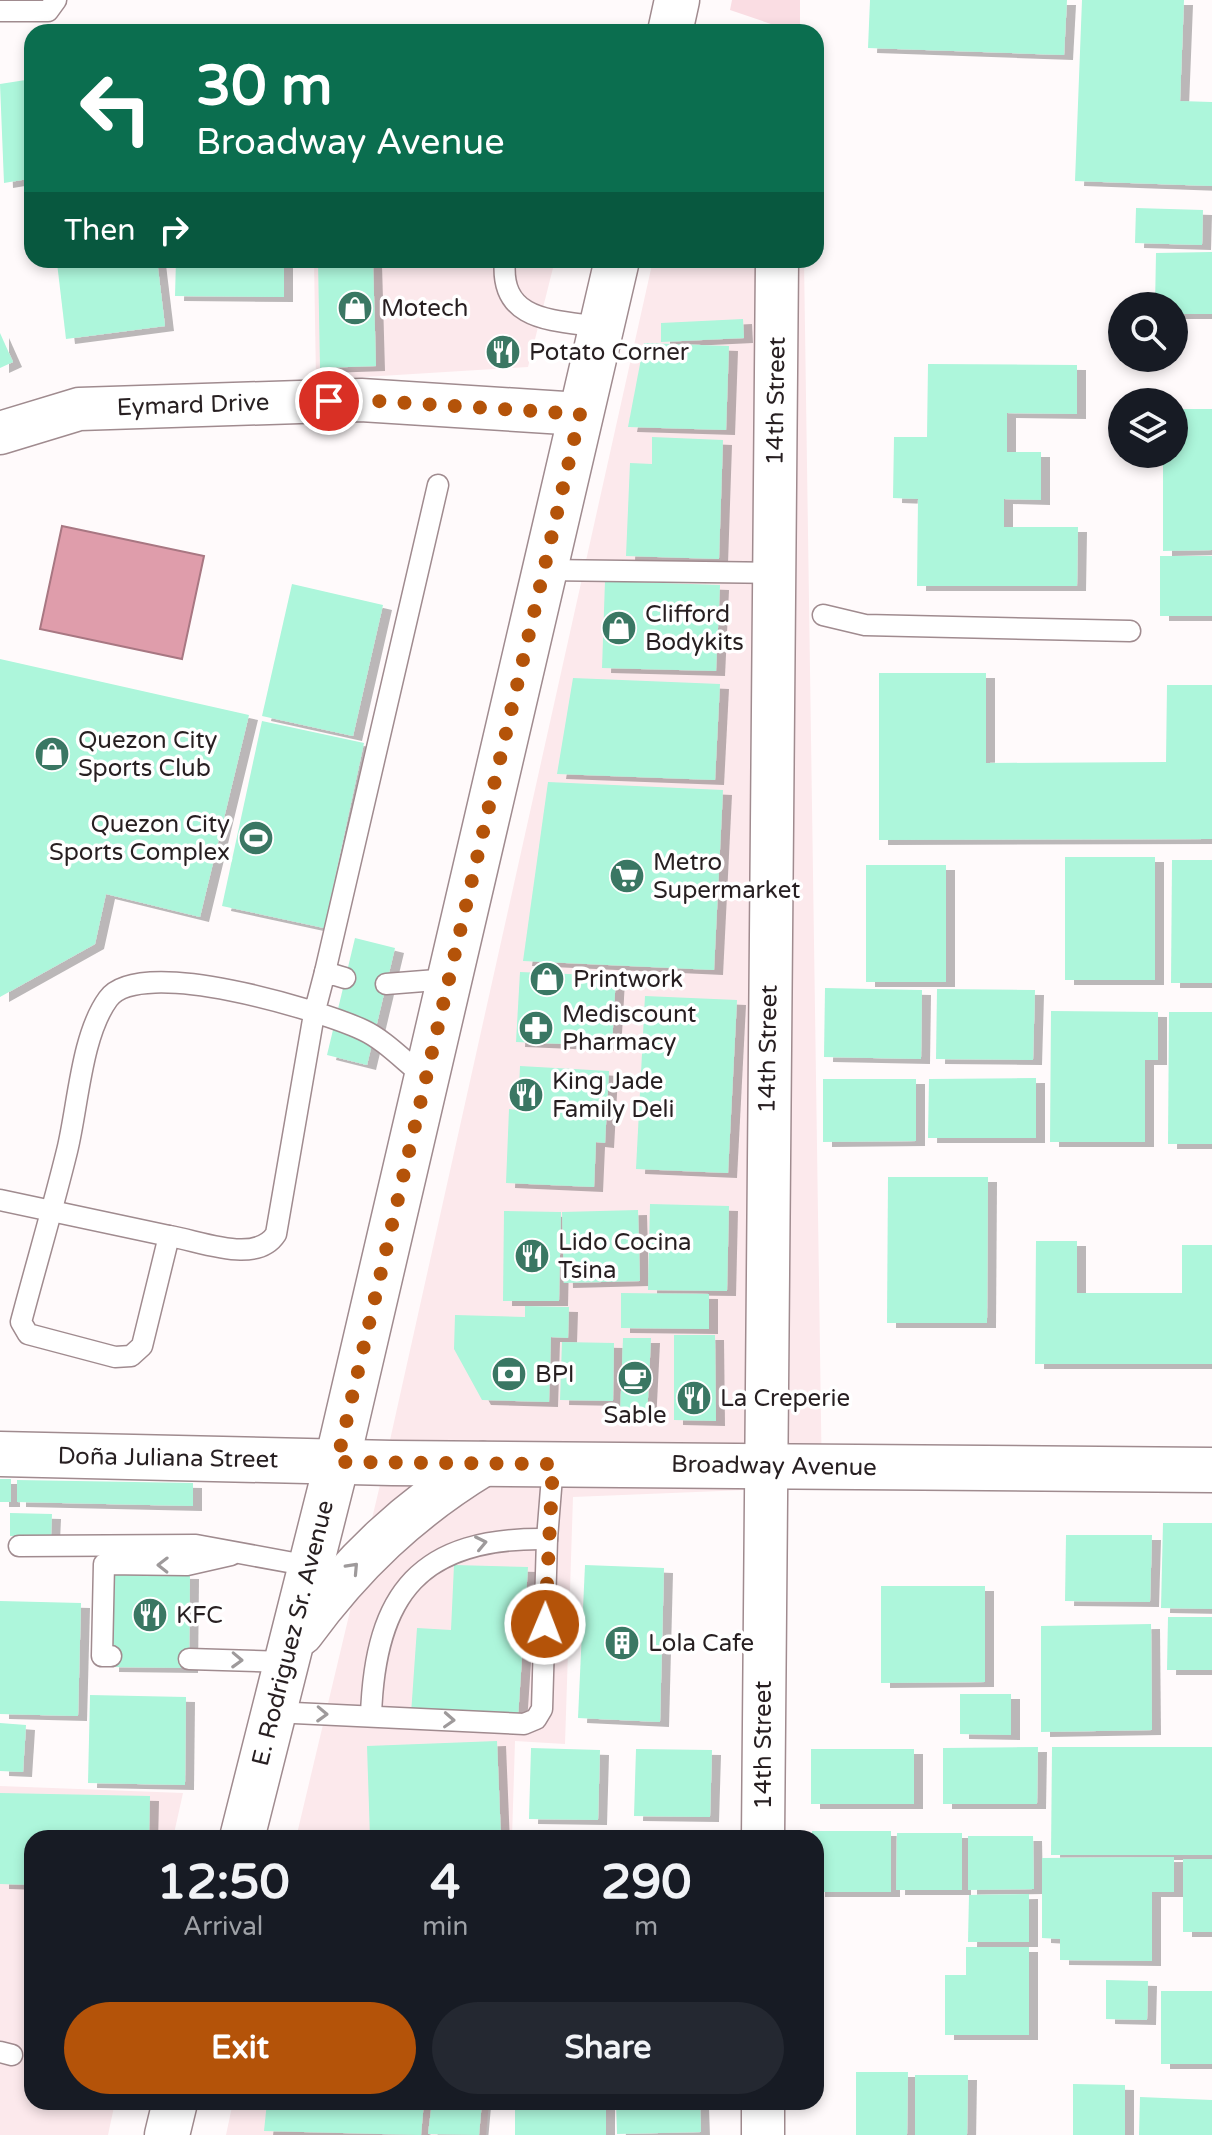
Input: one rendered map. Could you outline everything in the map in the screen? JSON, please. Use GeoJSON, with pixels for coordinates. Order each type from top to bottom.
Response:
{"type":"FeatureCollection","features":[{"type":"Feature","properties":{"kind":"main road","name":"E. Rodriguez Sr. Avenue"},"geometry":{"type":"LineString","coordinates":[[244,1830],[337,1462],[615,268]]}},
{"type":"Feature","properties":{"kind":"main road","name":"Doña Juliana Street"},"geometry":{"type":"LineString","coordinates":[[0,1454],[337,1462]]}},
{"type":"Feature","properties":{"kind":"main road","name":"Broadway Avenue"},"geometry":{"type":"LineString","coordinates":[[337,1462],[1212,1470]]}},
{"type":"Feature","properties":{"kind":"main road"},"geometry":{"type":"LineString","coordinates":[[287,1657],[334,1588],[374,1545],[425,1502],[483,1464]]}},
{"type":"Feature","properties":{"kind":"main road"},"geometry":{"type":"LineString","coordinates":[[167,2135],[173,2110]]}},
{"type":"Feature","properties":{"kind":"street","name":"14th Street"},"geometry":{"type":"LineString","coordinates":[[763,1830],[777,268]]}},
{"type":"Feature","properties":{"kind":"street","name":"Eymard Drive"},"geometry":{"type":"LineString","coordinates":[[0,433],[79,409],[361,400],[580,414]]}},
{"type":"Feature","properties":{"kind":"street"},"geometry":{"type":"LineString","coordinates":[[763,2110],[763,2135]]}},
{"type":"Feature","properties":{"kind":"lane"},"geometry":{"type":"LineString","coordinates":[[0,11],[48,11],[56,0]]}},
{"type":"Feature","properties":{"kind":"lane"},"geometry":{"type":"LineString","coordinates":[[504,268],[503,280],[510,297],[530,315],[601,327]]}},
{"type":"Feature","properties":{"kind":"lane"},"geometry":{"type":"LineString","coordinates":[[0,1200],[254,1251],[268,1246],[276,1234],[314,1014],[335,975],[438,485]]}},
{"type":"Feature","properties":{"kind":"lane"},"geometry":{"type":"LineString","coordinates":[[544,570],[774,573]]}},
{"type":"Feature","properties":{"kind":"lane"},"geometry":{"type":"LineString","coordinates":[[823,615],[865,625],[1130,631]]}},
{"type":"Feature","properties":{"kind":"lane"},"geometry":{"type":"LineString","coordinates":[[386,984],[449,979]]}},
{"type":"Feature","properties":{"kind":"lane"},"geometry":{"type":"LineString","coordinates":[[169,1236],[142,1346],[131,1356],[115,1357],[43,1341],[28,1334],[21,1322],[68,1151],[89,1048],[108,999],[120,988],[157,981],[209,984],[314,1014],[365,1031],[426,1078]]}},
{"type":"Feature","properties":{"kind":"lane"},"geometry":{"type":"LineString","coordinates":[[273,1712],[524,1724],[536,1719],[542,1709],[547,1539],[553,1464]]}},
{"type":"Feature","properties":{"kind":"lane"},"geometry":{"type":"LineString","coordinates":[[371,1716],[374,1675],[384,1635],[421,1569],[469,1545],[495,1540],[547,1539]]}},
{"type":"Feature","properties":{"kind":"lane"},"geometry":{"type":"LineString","coordinates":[[19,1546],[196,1545],[310,1566]]}},
{"type":"Feature","properties":{"kind":"lane"},"geometry":{"type":"LineString","coordinates":[[111,1656],[102,1656],[104,1564],[187,1565],[239,1553]]}},
{"type":"Feature","properties":{"kind":"lane"},"geometry":{"type":"LineString","coordinates":[[189,1659],[287,1657]]}},
{"type":"Feature","properties":{"kind":"shaded area"},"geometry":{"type":"Polygon","coordinates":[[[732,0],[800,0],[800,24],[771,24],[730,10],[732,0]]]}},
{"type":"Feature","properties":{"kind":"shaded area"},"geometry":{"type":"Polygon","coordinates":[[[314,268],[553,268],[528,367],[316,380],[314,268]]]}},
{"type":"Feature","properties":{"kind":"shaded area"},"geometry":{"type":"Polygon","coordinates":[[[651,268],[804,268],[822,1487],[573,1497],[565,1744],[515,1741],[512,1830],[298,1830],[380,1485],[651,268]]]}},
{"type":"Feature","properties":{"kind":"shaded area"},"geometry":{"type":"Polygon","coordinates":[[[62,526],[204,556],[182,659],[40,629],[62,526]]]}},
{"type":"Feature","properties":{"kind":"shaded area"},"geometry":{"type":"Polygon","coordinates":[[[0,1786],[183,1793],[175,1830],[24,1830],[24,2110],[113,2110],[108,2135],[0,2135],[0,1786]]]}},
{"type":"Feature","properties":{"kind":"shaded area"},"geometry":{"type":"Polygon","coordinates":[[[231,2110],[488,2110],[486,2135],[226,2135],[231,2110]]]}},
{"type":"Feature","properties":{"kind":"building"},"geometry":{"type":"Polygon","coordinates":[[[870,0],[1067,0],[1064,55],[868,48],[870,0]]]}},
{"type":"Feature","properties":{"kind":"building"},"geometry":{"type":"Polygon","coordinates":[[[1082,0],[1184,0],[1180,101],[1212,102],[1212,186],[1075,181],[1082,0]]]}},
{"type":"Feature","properties":{"kind":"building"},"geometry":{"type":"Polygon","coordinates":[[[24,80],[24,180],[4,183],[0,84],[24,80]]]}},
{"type":"Feature","properties":{"kind":"building"},"geometry":{"type":"Polygon","coordinates":[[[1136,208],[1203,210],[1202,245],[1135,243],[1136,208]]]}},
{"type":"Feature","properties":{"kind":"building"},"geometry":{"type":"Polygon","coordinates":[[[1212,252],[1212,314],[1188,314],[1188,292],[1155,292],[1156,253],[1212,252]]]}},
{"type":"Feature","properties":{"kind":"building"},"geometry":{"type":"Polygon","coordinates":[[[58,268],[158,268],[165,326],[66,339],[58,268]]]}},
{"type":"Feature","properties":{"kind":"building"},"geometry":{"type":"Polygon","coordinates":[[[176,268],[284,268],[284,297],[175,296],[176,268]]]}},
{"type":"Feature","properties":{"kind":"building"},"geometry":{"type":"Polygon","coordinates":[[[318,268],[373,268],[376,366],[320,368],[318,268]]]}},
{"type":"Feature","properties":{"kind":"building"},"geometry":{"type":"Polygon","coordinates":[[[743,319],[744,338],[661,342],[661,323],[743,319]]]}},
{"type":"Feature","properties":{"kind":"building"},"geometry":{"type":"Polygon","coordinates":[[[0,333],[13,362],[0,368],[0,333]]]}},
{"type":"Feature","properties":{"kind":"building"},"geometry":{"type":"Polygon","coordinates":[[[644,343],[729,346],[726,430],[628,427],[644,343]]]}},
{"type":"Feature","properties":{"kind":"building"},"geometry":{"type":"Polygon","coordinates":[[[928,364],[1077,365],[1077,414],[1007,413],[1007,452],[1041,452],[1041,500],[1004,499],[1004,527],[1078,527],[1077,586],[917,586],[918,499],[893,498],[894,437],[927,437],[928,364]]]}},
{"type":"Feature","properties":{"kind":"building"},"geometry":{"type":"Polygon","coordinates":[[[1188,409],[1212,409],[1212,550],[1163,551],[1163,468],[1188,468],[1188,409]]]}},
{"type":"Feature","properties":{"kind":"building"},"geometry":{"type":"Polygon","coordinates":[[[652,437],[723,440],[719,559],[626,556],[630,463],[652,464],[652,437]]]}},
{"type":"Feature","properties":{"kind":"building"},"geometry":{"type":"Polygon","coordinates":[[[1160,556],[1212,556],[1212,616],[1160,616],[1160,556]]]}},
{"type":"Feature","properties":{"kind":"building"},"geometry":{"type":"Polygon","coordinates":[[[605,581],[720,585],[716,671],[602,668],[605,581]]]}},
{"type":"Feature","properties":{"kind":"building"},"geometry":{"type":"Polygon","coordinates":[[[292,584],[383,605],[353,736],[262,716],[292,584]]]}},
{"type":"Feature","properties":{"kind":"building"},"geometry":{"type":"Polygon","coordinates":[[[0,659],[249,715],[200,917],[106,894],[95,944],[0,997],[0,659]]]}},
{"type":"Feature","properties":{"kind":"building"},"geometry":{"type":"Polygon","coordinates":[[[879,673],[986,673],[986,763],[1166,762],[1167,685],[1212,685],[1212,839],[879,840],[879,673]]]}},
{"type":"Feature","properties":{"kind":"building"},"geometry":{"type":"Polygon","coordinates":[[[573,678],[720,684],[715,780],[557,774],[573,678]]]}},
{"type":"Feature","properties":{"kind":"building"},"geometry":{"type":"Polygon","coordinates":[[[262,721],[364,743],[324,928],[222,906],[262,721]]]}},
{"type":"Feature","properties":{"kind":"building","name":"Metro Supermarket"},"geometry":{"type":"Polygon","coordinates":[[[548,782],[723,790],[714,970],[523,961],[548,782]]]}},
{"type":"Feature","properties":{"kind":"building"},"geometry":{"type":"Polygon","coordinates":[[[1065,857],[1155,857],[1155,980],[1065,980],[1065,857]]]}},
{"type":"Feature","properties":{"kind":"building"},"geometry":{"type":"Polygon","coordinates":[[[1172,860],[1212,860],[1212,983],[1171,983],[1172,860]]]}},
{"type":"Feature","properties":{"kind":"building"},"geometry":{"type":"Polygon","coordinates":[[[866,865],[946,865],[946,982],[866,982],[866,865]]]}},
{"type":"Feature","properties":{"kind":"building"},"geometry":{"type":"Polygon","coordinates":[[[355,938],[395,948],[367,1065],[327,1055],[355,938]]]}},
{"type":"Feature","properties":{"kind":"building"},"geometry":{"type":"Polygon","coordinates":[[[520,972],[616,976],[612,1046],[516,1042],[520,972]]]}},
{"type":"Feature","properties":{"kind":"building"},"geometry":{"type":"Polygon","coordinates":[[[825,988],[922,990],[921,1059],[824,1057],[825,988]]]}},
{"type":"Feature","properties":{"kind":"building"},"geometry":{"type":"Polygon","coordinates":[[[937,989],[1035,990],[1033,1060],[936,1059],[937,989]]]}},
{"type":"Feature","properties":{"kind":"building"},"geometry":{"type":"Polygon","coordinates":[[[645,996],[737,1000],[728,1173],[636,1169],[645,996]]]}},
{"type":"Feature","properties":{"kind":"building"},"geometry":{"type":"Polygon","coordinates":[[[1051,1011],[1158,1012],[1158,1060],[1145,1060],[1145,1142],[1050,1142],[1051,1011]]]}},
{"type":"Feature","properties":{"kind":"building"},"geometry":{"type":"Polygon","coordinates":[[[1169,1012],[1212,1012],[1212,1144],[1168,1144],[1169,1012]]]}},
{"type":"Feature","properties":{"kind":"building"},"geometry":{"type":"Polygon","coordinates":[[[520,1066],[609,1071],[605,1143],[596,1142],[594,1187],[506,1183],[509,1109],[518,1110],[520,1066]]]}},
{"type":"Feature","properties":{"kind":"building"},"geometry":{"type":"Polygon","coordinates":[[[1036,1078],[1036,1138],[928,1138],[929,1079],[1036,1078]]]}},
{"type":"Feature","properties":{"kind":"building"},"geometry":{"type":"Polygon","coordinates":[[[823,1079],[916,1079],[916,1141],[823,1142],[823,1079]]]}},
{"type":"Feature","properties":{"kind":"building"},"geometry":{"type":"Polygon","coordinates":[[[888,1177],[988,1177],[987,1323],[887,1323],[888,1177]]]}},
{"type":"Feature","properties":{"kind":"building"},"geometry":{"type":"Polygon","coordinates":[[[650,1204],[729,1206],[727,1291],[648,1290],[650,1204]]]}},
{"type":"Feature","properties":{"kind":"building"},"geometry":{"type":"Polygon","coordinates":[[[638,1210],[640,1281],[564,1283],[562,1212],[638,1210]]]}},
{"type":"Feature","properties":{"kind":"building","name":"Lido Cocina Tsina"},"geometry":{"type":"Polygon","coordinates":[[[504,1211],[561,1212],[559,1301],[503,1301],[504,1211]]]}},
{"type":"Feature","properties":{"kind":"building"},"geometry":{"type":"Polygon","coordinates":[[[1036,1241],[1077,1241],[1077,1293],[1182,1293],[1182,1245],[1212,1245],[1212,1364],[1035,1364],[1036,1241]]]}},
{"type":"Feature","properties":{"kind":"building"},"geometry":{"type":"Polygon","coordinates":[[[621,1293],[709,1294],[709,1329],[621,1328],[621,1293]]]}},
{"type":"Feature","properties":{"kind":"building","name":"BPI"},"geometry":{"type":"Polygon","coordinates":[[[525,1306],[569,1307],[568,1338],[551,1337],[549,1402],[482,1400],[454,1349],[455,1315],[525,1317],[525,1306]]]}},
{"type":"Feature","properties":{"kind":"building"},"geometry":{"type":"Polygon","coordinates":[[[674,1335],[715,1335],[716,1421],[674,1420],[674,1335]]]}},
{"type":"Feature","properties":{"kind":"building","name":"Sable"},"geometry":{"type":"Polygon","coordinates":[[[623,1338],[651,1338],[647,1418],[620,1417],[623,1338]]]}},
{"type":"Feature","properties":{"kind":"building"},"geometry":{"type":"Polygon","coordinates":[[[562,1342],[614,1343],[613,1401],[560,1400],[562,1342]]]}},
{"type":"Feature","properties":{"kind":"building"},"geometry":{"type":"Polygon","coordinates":[[[0,1479],[11,1479],[11,1502],[0,1502],[0,1479]]]}},
{"type":"Feature","properties":{"kind":"building"},"geometry":{"type":"Polygon","coordinates":[[[17,1480],[193,1483],[193,1506],[17,1502],[17,1480]]]}},
{"type":"Feature","properties":{"kind":"building"},"geometry":{"type":"Polygon","coordinates":[[[10,1513],[52,1514],[51,1536],[10,1536],[10,1513]]]}},
{"type":"Feature","properties":{"kind":"building"},"geometry":{"type":"Polygon","coordinates":[[[1163,1523],[1212,1523],[1212,1609],[1161,1608],[1163,1523]]]}},
{"type":"Feature","properties":{"kind":"building"},"geometry":{"type":"Polygon","coordinates":[[[1066,1535],[1152,1535],[1150,1602],[1065,1601],[1066,1535]]]}},
{"type":"Feature","properties":{"kind":"building"},"geometry":{"type":"Polygon","coordinates":[[[454,1565],[528,1567],[518,1718],[411,1714],[417,1628],[451,1630],[454,1565]]]}},
{"type":"Feature","properties":{"kind":"building","name":"Lola Cafe"},"geometry":{"type":"Polygon","coordinates":[[[585,1565],[664,1568],[660,1722],[578,1718],[585,1565]]]}},
{"type":"Feature","properties":{"kind":"building","name":"KFC"},"geometry":{"type":"Polygon","coordinates":[[[112,1573],[190,1574],[189,1668],[110,1667],[112,1573]]]}},
{"type":"Feature","properties":{"kind":"building"},"geometry":{"type":"Polygon","coordinates":[[[881,1586],[985,1586],[985,1682],[881,1683],[881,1586]]]}},
{"type":"Feature","properties":{"kind":"building"},"geometry":{"type":"Polygon","coordinates":[[[0,1601],[81,1603],[78,1716],[0,1714],[0,1601]]]}},
{"type":"Feature","properties":{"kind":"building"},"geometry":{"type":"Polygon","coordinates":[[[1168,1617],[1212,1617],[1212,1670],[1167,1670],[1168,1617]]]}},
{"type":"Feature","properties":{"kind":"building"},"geometry":{"type":"Polygon","coordinates":[[[1151,1624],[1152,1730],[1041,1732],[1041,1626],[1151,1624]]]}},
{"type":"Feature","properties":{"kind":"building"},"geometry":{"type":"Polygon","coordinates":[[[960,1694],[1011,1694],[1011,1735],[960,1734],[960,1694]]]}},
{"type":"Feature","properties":{"kind":"building"},"geometry":{"type":"Polygon","coordinates":[[[90,1695],[186,1697],[185,1785],[88,1783],[90,1695]]]}},
{"type":"Feature","properties":{"kind":"building"},"geometry":{"type":"Polygon","coordinates":[[[0,1723],[26,1725],[23,1772],[0,1771],[0,1723]]]}},
{"type":"Feature","properties":{"kind":"building"},"geometry":{"type":"Polygon","coordinates":[[[497,1741],[501,1830],[370,1830],[367,1746],[497,1741]]]}},
{"type":"Feature","properties":{"kind":"building"},"geometry":{"type":"Polygon","coordinates":[[[1038,1747],[1037,1804],[943,1804],[943,1748],[1038,1747]]]}},
{"type":"Feature","properties":{"kind":"building"},"geometry":{"type":"Polygon","coordinates":[[[1052,1747],[1212,1747],[1212,1855],[1051,1855],[1052,1747]]]}},
{"type":"Feature","properties":{"kind":"building"},"geometry":{"type":"Polygon","coordinates":[[[531,1748],[600,1750],[598,1820],[529,1819],[531,1748]]]}},
{"type":"Feature","properties":{"kind":"building"},"geometry":{"type":"Polygon","coordinates":[[[636,1749],[712,1750],[710,1817],[634,1816],[636,1749]]]}},
{"type":"Feature","properties":{"kind":"building"},"geometry":{"type":"Polygon","coordinates":[[[811,1749],[914,1749],[914,1804],[811,1804],[811,1749]]]}},
{"type":"Feature","properties":{"kind":"building"},"geometry":{"type":"Polygon","coordinates":[[[0,1793],[150,1796],[149,1830],[24,1830],[24,1885],[0,1884],[0,1793]]]}},
{"type":"Feature","properties":{"kind":"building"},"geometry":{"type":"Polygon","coordinates":[[[824,1831],[891,1831],[891,1892],[824,1892],[824,1831]]]}},
{"type":"Feature","properties":{"kind":"building"},"geometry":{"type":"Polygon","coordinates":[[[897,1833],[962,1833],[962,1890],[896,1890],[897,1833]]]}},
{"type":"Feature","properties":{"kind":"building"},"geometry":{"type":"Polygon","coordinates":[[[968,1836],[1033,1836],[1034,1889],[968,1890],[968,1836]]]}},
{"type":"Feature","properties":{"kind":"building"},"geometry":{"type":"Polygon","coordinates":[[[1174,1857],[1174,1892],[1152,1892],[1152,1961],[1060,1960],[1060,1939],[1042,1938],[1042,1858],[1174,1857]]]}},
{"type":"Feature","properties":{"kind":"building"},"geometry":{"type":"Polygon","coordinates":[[[1183,1859],[1212,1859],[1212,1932],[1183,1932],[1183,1859]]]}},
{"type":"Feature","properties":{"kind":"building"},"geometry":{"type":"Polygon","coordinates":[[[1029,1894],[1029,1942],[968,1942],[969,1895],[1029,1894]]]}},
{"type":"Feature","properties":{"kind":"building"},"geometry":{"type":"Polygon","coordinates":[[[966,1947],[1029,1947],[1029,2035],[945,2035],[945,1975],[966,1975],[966,1947]]]}},
{"type":"Feature","properties":{"kind":"building"},"geometry":{"type":"Polygon","coordinates":[[[1106,1980],[1148,1981],[1147,2020],[1106,2019],[1106,1980]]]}},
{"type":"Feature","properties":{"kind":"building"},"geometry":{"type":"Polygon","coordinates":[[[1161,1991],[1212,1991],[1212,2064],[1161,2064],[1161,1991]]]}},
{"type":"Feature","properties":{"kind":"building"},"geometry":{"type":"Polygon","coordinates":[[[856,2072],[908,2072],[907,2135],[856,2135],[856,2072]]]}},
{"type":"Feature","properties":{"kind":"building"},"geometry":{"type":"Polygon","coordinates":[[[915,2075],[968,2075],[967,2135],[915,2135],[915,2075]]]}},
{"type":"Feature","properties":{"kind":"building"},"geometry":{"type":"Polygon","coordinates":[[[1073,2084],[1125,2085],[1125,2135],[1073,2135],[1073,2084]]]}},
{"type":"Feature","properties":{"kind":"building"},"geometry":{"type":"Polygon","coordinates":[[[1140,2097],[1212,2100],[1212,2135],[1139,2135],[1140,2097]]]}},
{"type":"Feature","properties":{"kind":"building"},"geometry":{"type":"Polygon","coordinates":[[[266,2110],[423,2110],[421,2135],[264,2131],[266,2110]]]}},
{"type":"Feature","properties":{"kind":"building"},"geometry":{"type":"Polygon","coordinates":[[[431,2110],[481,2110],[479,2135],[428,2134],[431,2110]]]}},
{"type":"Feature","properties":{"kind":"building"},"geometry":{"type":"Polygon","coordinates":[[[515,2110],[606,2110],[606,2135],[515,2135],[515,2110]]]}},
{"type":"Feature","properties":{"kind":"building"},"geometry":{"type":"Polygon","coordinates":[[[616,2110],[700,2110],[701,2132],[617,2134],[616,2110]]]}},
{"type":"Feature","properties":{"kind":"place","name":"Motech"},"geometry":{"type":"Point","coordinates":[355,308]}},
{"type":"Feature","properties":{"kind":"place","name":"Potato Corner"},"geometry":{"type":"Point","coordinates":[503,352]}},
{"type":"Feature","properties":{"kind":"place","name":"Clifford Bodykits"},"geometry":{"type":"Point","coordinates":[619,628]}},
{"type":"Feature","properties":{"kind":"place","name":"Quezon City Sports Club"},"geometry":{"type":"Point","coordinates":[52,754]}},
{"type":"Feature","properties":{"kind":"place","name":"Quezon City Sports Complex"},"geometry":{"type":"Point","coordinates":[256,838]}},
{"type":"Feature","properties":{"kind":"place","name":"Metro Supermarket"},"geometry":{"type":"Point","coordinates":[627,876]}},
{"type":"Feature","properties":{"kind":"place","name":"Printwork"},"geometry":{"type":"Point","coordinates":[547,979]}},
{"type":"Feature","properties":{"kind":"place","name":"Mediscount Pharmacy"},"geometry":{"type":"Point","coordinates":[536,1028]}},
{"type":"Feature","properties":{"kind":"place","name":"King Jade Family Deli"},"geometry":{"type":"Point","coordinates":[526,1095]}},
{"type":"Feature","properties":{"kind":"place","name":"Lido Cocina Tsina"},"geometry":{"type":"Point","coordinates":[532,1256]}},
{"type":"Feature","properties":{"kind":"place","name":"BPI"},"geometry":{"type":"Point","coordinates":[509,1374]}},
{"type":"Feature","properties":{"kind":"place","name":"Sable"},"geometry":{"type":"Point","coordinates":[635,1378]}},
{"type":"Feature","properties":{"kind":"place","name":"La Creperie"},"geometry":{"type":"Point","coordinates":[694,1398]}},
{"type":"Feature","properties":{"kind":"place","name":"KFC"},"geometry":{"type":"Point","coordinates":[150,1615]}},
{"type":"Feature","properties":{"kind":"place","name":"Lola Cafe"},"geometry":{"type":"Point","coordinates":[622,1643]}},
{"type":"Feature","properties":{"kind":"route"},"geometry":{"type":"LineString","coordinates":[[329,401],[361,400],[580,414],[337,1462],[553,1464],[545,1624]]}}]}
